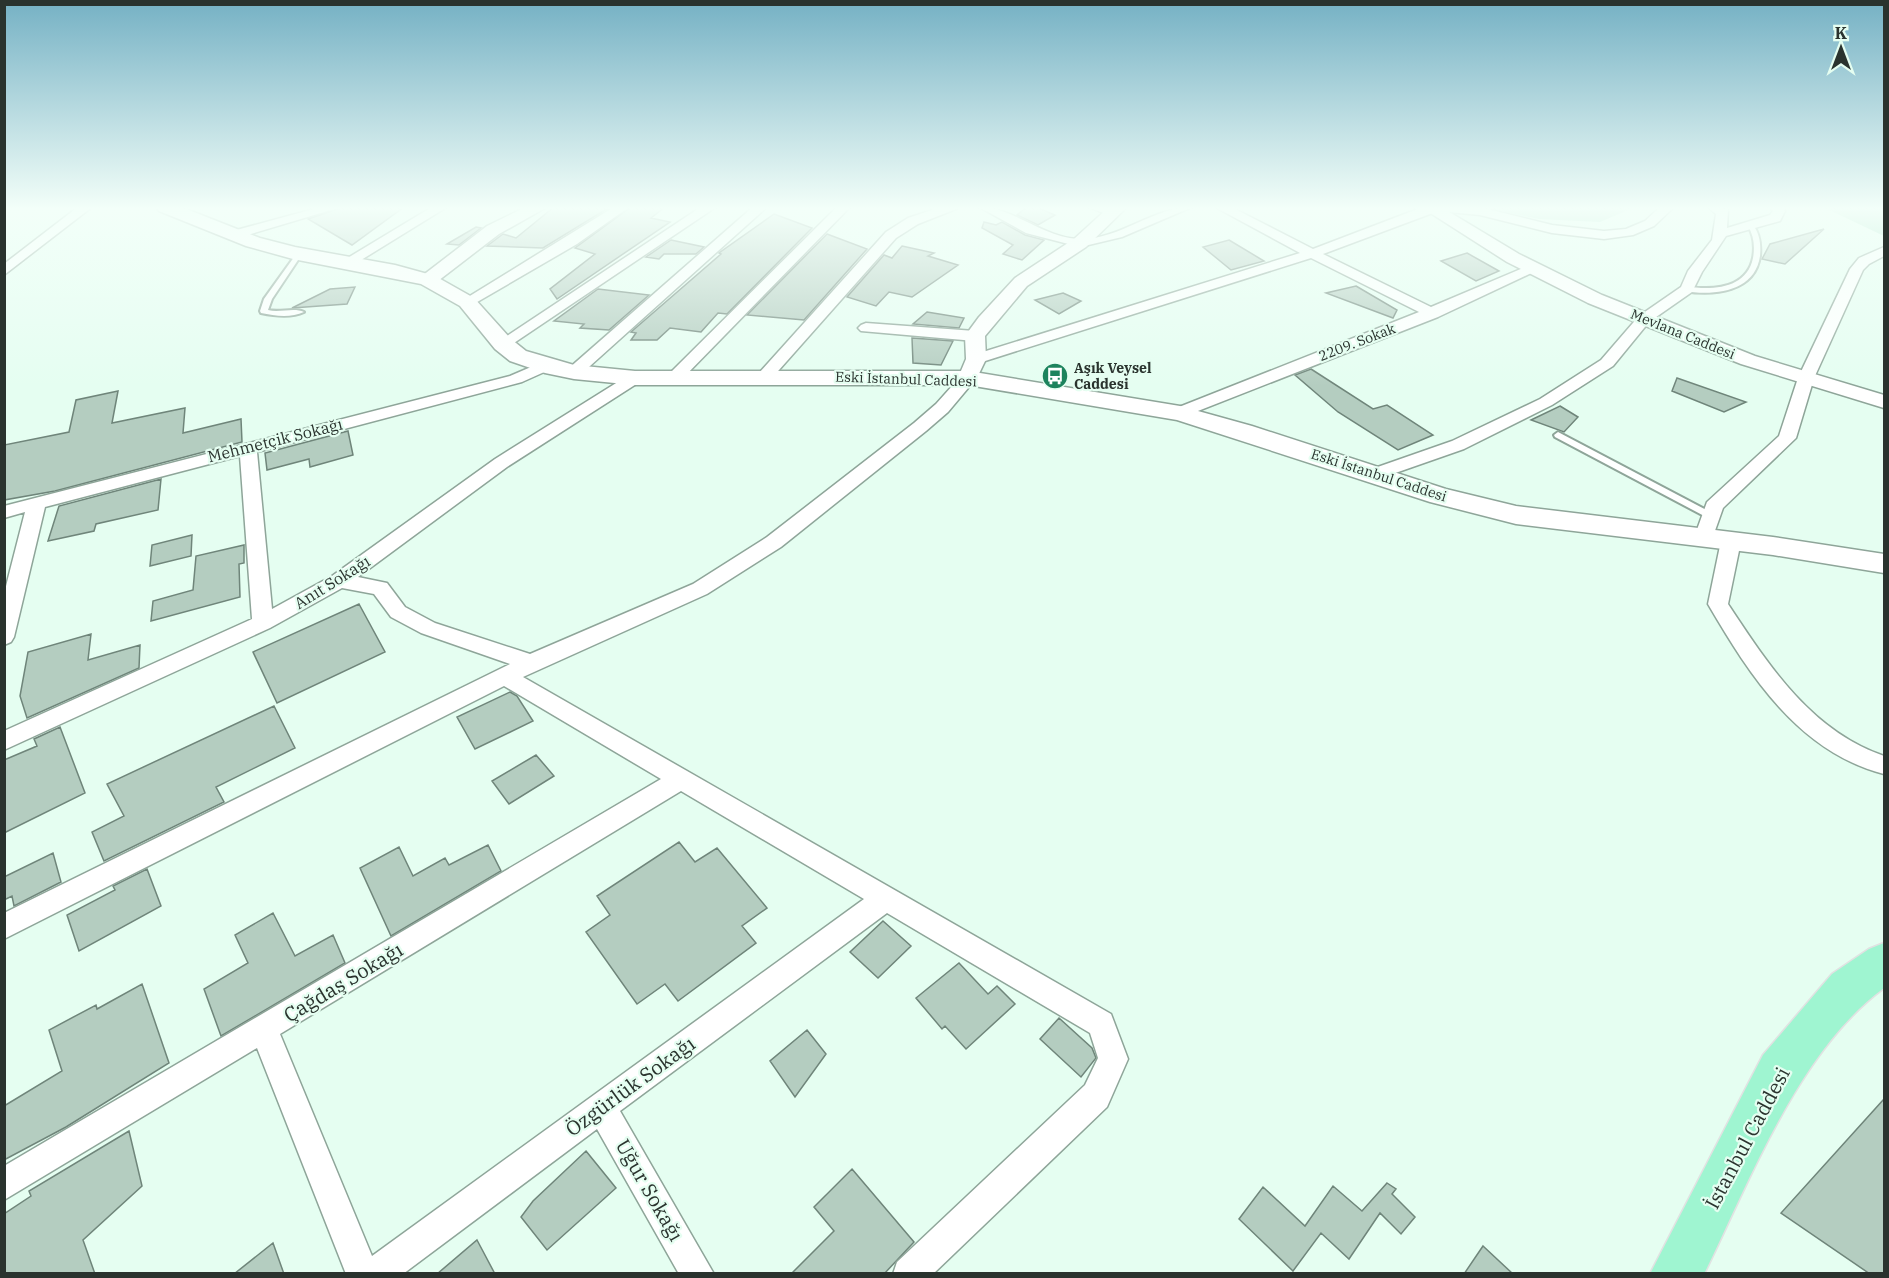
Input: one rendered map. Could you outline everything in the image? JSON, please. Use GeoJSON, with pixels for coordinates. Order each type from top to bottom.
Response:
{"type":"FeatureCollection","features":[{"type":"Feature","properties":{"kind":"main road","name":"Eski İstanbul Caddesi"},"geometry":{"type":"LineString","coordinates":[[369,267],[428,280],[467,302],[503,344],[518,356],[545,366],[574,372],[635,378],[972,369],[1180,413],[1243,431],[1439,496],[1516,515],[1707,527],[1731,541],[1884,564]]}},
{"type":"Feature","properties":{"kind":"main road","name":"İstanbul Caddesi"},"geometry":{"type":"LineString","coordinates":[[1676,1274],[1779,1071],[1847,989],[1884,963]]}},
{"type":"Feature","properties":{"kind":"street"},"geometry":{"type":"LineString","coordinates":[[428,280],[445,267]]}},
{"type":"Feature","properties":{"kind":"street"},"geometry":{"type":"LineString","coordinates":[[467,302],[528,267]]}},
{"type":"Feature","properties":{"kind":"street"},"geometry":{"type":"LineString","coordinates":[[503,344],[620,267]]}},
{"type":"Feature","properties":{"kind":"street"},"geometry":{"type":"LineString","coordinates":[[574,372],[693,267]]}},
{"type":"Feature","properties":{"kind":"street"},"geometry":{"type":"LineString","coordinates":[[676,376],[785,267]]}},
{"type":"Feature","properties":{"kind":"street"},"geometry":{"type":"LineString","coordinates":[[765,376],[863,267]]}},
{"type":"Feature","properties":{"kind":"street"},"geometry":{"type":"LineString","coordinates":[[972,369],[975,336],[1021,282],[1044,267]]}},
{"type":"Feature","properties":{"kind":"street"},"geometry":{"type":"LineString","coordinates":[[4,927],[504,676],[700,589],[774,542],[927,420],[972,369],[1274,267]]}},
{"type":"Feature","properties":{"kind":"street"},"geometry":{"type":"LineString","coordinates":[[1341,267],[1433,314]]}},
{"type":"Feature","properties":{"kind":"street","name":"Mevlana Caddesi"},"geometry":{"type":"LineString","coordinates":[[1529,267],[1644,319],[1748,360],[1884,402]]}},
{"type":"Feature","properties":{"kind":"street"},"geometry":{"type":"LineString","coordinates":[[1375,474],[1458,445],[1546,402],[1606,363],[1644,319],[1687,289],[1698,267]]}},
{"type":"Feature","properties":{"kind":"street"},"geometry":{"type":"LineString","coordinates":[[1707,527],[1714,506],[1787,438],[1806,378],[1859,267]]}},
{"type":"Feature","properties":{"kind":"street","name":"2209. Sokak"},"geometry":{"type":"LineString","coordinates":[[1180,413],[1353,343],[1433,314],[1533,269]]}},
{"type":"Feature","properties":{"kind":"street"},"geometry":{"type":"LineString","coordinates":[[867,328],[975,336]]}},
{"type":"Feature","properties":{"kind":"street","name":"Mehmetçik Sokağı"},"geometry":{"type":"LineString","coordinates":[[4,512],[516,379],[545,366]]}},
{"type":"Feature","properties":{"kind":"street","name":"Anıt Sokağı"},"geometry":{"type":"LineString","coordinates":[[4,741],[263,623],[339,581],[501,463],[635,378]]}},
{"type":"Feature","properties":{"kind":"street"},"geometry":{"type":"LineString","coordinates":[[248,447],[263,623]]}},
{"type":"Feature","properties":{"kind":"street"},"geometry":{"type":"LineString","coordinates":[[4,638],[37,503]]}},
{"type":"Feature","properties":{"kind":"street"},"geometry":{"type":"LineString","coordinates":[[1731,541],[1718,604],[1748,652],[1780,698],[1822,734],[1860,759],[1884,765]]}},
{"type":"Feature","properties":{"kind":"street"},"geometry":{"type":"LineString","coordinates":[[339,581],[380,588],[398,612],[428,628],[531,663]]}},
{"type":"Feature","properties":{"kind":"street"},"geometry":{"type":"LineString","coordinates":[[504,676],[1101,1024],[1113,1059],[1096,1096],[909,1274]]}},
{"type":"Feature","properties":{"kind":"street","name":"Çağdaş Sokağı"},"geometry":{"type":"LineString","coordinates":[[4,1184],[681,780]]}},
{"type":"Feature","properties":{"kind":"street","name":"Özgürlük Sokağı"},"geometry":{"type":"LineString","coordinates":[[375,1274],[885,899]]}},
{"type":"Feature","properties":{"kind":"street"},"geometry":{"type":"LineString","coordinates":[[264,1029],[363,1274]]}},
{"type":"Feature","properties":{"kind":"street","name":"Uğur Sokağı"},"geometry":{"type":"LineString","coordinates":[[601,1107],[698,1274]]}},
{"type":"Feature","properties":{"kind":"lane"},"geometry":{"type":"LineString","coordinates":[[290,267],[268,299],[264,311],[276,314],[300,312]]}},
{"type":"Feature","properties":{"kind":"lane"},"geometry":{"type":"LineString","coordinates":[[1687,289],[1704,291],[1732,287],[1748,278],[1753,267]]}},
{"type":"Feature","properties":{"kind":"lane"},"geometry":{"type":"LineString","coordinates":[[1558,435],[1707,527]]}},
{"type":"Feature","properties":{"kind":"building"},"geometry":{"type":"Polygon","coordinates":[[[579,267],[604,267],[557,299],[550,289],[579,267]]]}},
{"type":"Feature","properties":{"kind":"building"},"geometry":{"type":"Polygon","coordinates":[[[706,267],[774,267],[727,314],[718,313],[701,332],[670,328],[657,340],[631,340],[636,333],[631,332],[706,267]]]}},
{"type":"Feature","properties":{"kind":"building"},"geometry":{"type":"Polygon","coordinates":[[[795,267],[851,267],[804,320],[747,315],[795,267]]]}},
{"type":"Feature","properties":{"kind":"building"},"geometry":{"type":"Polygon","coordinates":[[[874,267],[956,267],[912,297],[889,292],[876,306],[847,297],[874,267]]]}},
{"type":"Feature","properties":{"kind":"building"},"geometry":{"type":"Polygon","coordinates":[[[1227,267],[1243,267],[1231,270],[1227,267]]]}},
{"type":"Feature","properties":{"kind":"building"},"geometry":{"type":"Polygon","coordinates":[[[1451,267],[1491,267],[1499,271],[1476,281],[1451,267]]]}},
{"type":"Feature","properties":{"kind":"building"},"geometry":{"type":"Polygon","coordinates":[[[1356,286],[1397,310],[1393,318],[1326,293],[1356,286]]]}},
{"type":"Feature","properties":{"kind":"building"},"geometry":{"type":"Polygon","coordinates":[[[355,287],[347,304],[292,308],[330,289],[355,287]]]}},
{"type":"Feature","properties":{"kind":"building"},"geometry":{"type":"Polygon","coordinates":[[[598,289],[649,295],[609,330],[580,328],[584,324],[554,321],[598,289]]]}},
{"type":"Feature","properties":{"kind":"building"},"geometry":{"type":"Polygon","coordinates":[[[1063,293],[1081,301],[1059,314],[1035,300],[1063,293]]]}},
{"type":"Feature","properties":{"kind":"building"},"geometry":{"type":"Polygon","coordinates":[[[927,312],[964,318],[959,328],[913,324],[927,312]]]}},
{"type":"Feature","properties":{"kind":"building"},"geometry":{"type":"Polygon","coordinates":[[[912,338],[953,341],[941,365],[913,363],[912,338]]]}},
{"type":"Feature","properties":{"kind":"building"},"geometry":{"type":"Polygon","coordinates":[[[1311,369],[1373,409],[1387,405],[1433,435],[1398,450],[1338,412],[1295,375],[1311,369]]]}},
{"type":"Feature","properties":{"kind":"building"},"geometry":{"type":"Polygon","coordinates":[[[1677,378],[1746,402],[1724,412],[1672,391],[1677,378]]]}},
{"type":"Feature","properties":{"kind":"building"},"geometry":{"type":"Polygon","coordinates":[[[118,391],[112,423],[185,408],[183,433],[241,419],[242,442],[55,491],[4,500],[4,445],[69,432],[76,400],[118,391]]]}},
{"type":"Feature","properties":{"kind":"building"},"geometry":{"type":"Polygon","coordinates":[[[1560,406],[1578,417],[1564,432],[1531,420],[1560,406]]]}},
{"type":"Feature","properties":{"kind":"building"},"geometry":{"type":"Polygon","coordinates":[[[348,431],[353,455],[310,467],[309,459],[267,470],[265,453],[348,431]]]}},
{"type":"Feature","properties":{"kind":"building"},"geometry":{"type":"Polygon","coordinates":[[[161,479],[158,510],[96,524],[94,531],[48,541],[59,506],[161,479]]]}},
{"type":"Feature","properties":{"kind":"building"},"geometry":{"type":"Polygon","coordinates":[[[192,535],[191,556],[150,566],[152,545],[192,535]]]}},
{"type":"Feature","properties":{"kind":"building"},"geometry":{"type":"Polygon","coordinates":[[[244,545],[244,563],[239,564],[240,597],[151,621],[153,601],[193,590],[196,556],[244,545]]]}},
{"type":"Feature","properties":{"kind":"building"},"geometry":{"type":"Polygon","coordinates":[[[359,604],[385,652],[277,703],[253,652],[359,604]]]}},
{"type":"Feature","properties":{"kind":"building"},"geometry":{"type":"Polygon","coordinates":[[[91,634],[88,660],[140,645],[139,668],[27,718],[20,696],[28,652],[91,634]]]}},
{"type":"Feature","properties":{"kind":"building"},"geometry":{"type":"Polygon","coordinates":[[[510,692],[517,696],[533,721],[475,749],[457,717],[510,692]]]}},
{"type":"Feature","properties":{"kind":"building"},"geometry":{"type":"Polygon","coordinates":[[[274,706],[295,748],[216,787],[224,802],[104,861],[92,832],[124,816],[107,784],[274,706]]]}},
{"type":"Feature","properties":{"kind":"building"},"geometry":{"type":"Polygon","coordinates":[[[60,727],[85,793],[4,833],[4,760],[37,746],[34,739],[60,727]]]}},
{"type":"Feature","properties":{"kind":"building"},"geometry":{"type":"Polygon","coordinates":[[[536,755],[554,776],[509,804],[492,781],[536,755]]]}},
{"type":"Feature","properties":{"kind":"building"},"geometry":{"type":"Polygon","coordinates":[[[679,842],[695,862],[717,848],[767,908],[742,926],[756,943],[678,1001],[665,984],[637,1004],[586,932],[610,915],[597,896],[679,842]]]}},
{"type":"Feature","properties":{"kind":"building"},"geometry":{"type":"Polygon","coordinates":[[[488,845],[501,871],[391,936],[360,868],[399,847],[413,876],[445,858],[449,865],[488,845]]]}},
{"type":"Feature","properties":{"kind":"building"},"geometry":{"type":"Polygon","coordinates":[[[53,853],[61,882],[14,906],[12,896],[4,900],[4,877],[53,853]]]}},
{"type":"Feature","properties":{"kind":"building"},"geometry":{"type":"Polygon","coordinates":[[[147,869],[161,906],[79,951],[67,915],[115,890],[113,886],[147,869]]]}},
{"type":"Feature","properties":{"kind":"building"},"geometry":{"type":"Polygon","coordinates":[[[273,913],[295,956],[333,935],[345,963],[221,1036],[204,989],[248,963],[235,935],[273,913]]]}},
{"type":"Feature","properties":{"kind":"building"},"geometry":{"type":"Polygon","coordinates":[[[883,921],[911,946],[878,978],[850,952],[883,921]]]}},
{"type":"Feature","properties":{"kind":"building"},"geometry":{"type":"Polygon","coordinates":[[[959,963],[988,994],[997,986],[1015,1004],[966,1049],[945,1026],[942,1029],[916,998],[959,963]]]}},
{"type":"Feature","properties":{"kind":"building"},"geometry":{"type":"Polygon","coordinates":[[[142,984],[169,1063],[66,1127],[4,1160],[4,1106],[62,1071],[49,1030],[96,1005],[97,1009],[142,984]]]}},
{"type":"Feature","properties":{"kind":"building"},"geometry":{"type":"Polygon","coordinates":[[[1059,1018],[1092,1048],[1096,1058],[1081,1077],[1040,1039],[1059,1018]]]}},
{"type":"Feature","properties":{"kind":"building"},"geometry":{"type":"Polygon","coordinates":[[[807,1030],[826,1054],[795,1097],[770,1061],[807,1030]]]}},
{"type":"Feature","properties":{"kind":"building"},"geometry":{"type":"Polygon","coordinates":[[[1884,1099],[1884,1274],[1870,1274],[1781,1213],[1884,1099]]]}},
{"type":"Feature","properties":{"kind":"building"},"geometry":{"type":"Polygon","coordinates":[[[129,1131],[142,1186],[83,1240],[95,1274],[4,1274],[4,1214],[31,1196],[29,1191],[129,1131]]]}},
{"type":"Feature","properties":{"kind":"building"},"geometry":{"type":"Polygon","coordinates":[[[586,1151],[616,1188],[547,1250],[521,1217],[533,1201],[586,1151]]]}},
{"type":"Feature","properties":{"kind":"building"},"geometry":{"type":"Polygon","coordinates":[[[852,1169],[914,1242],[884,1274],[791,1274],[834,1231],[814,1207],[852,1169]]]}},
{"type":"Feature","properties":{"kind":"building"},"geometry":{"type":"Polygon","coordinates":[[[1387,1183],[1396,1189],[1392,1194],[1415,1217],[1401,1234],[1380,1213],[1349,1259],[1321,1233],[1293,1271],[1239,1219],[1263,1187],[1305,1226],[1333,1186],[1362,1211],[1387,1183]]]}},
{"type":"Feature","properties":{"kind":"building"},"geometry":{"type":"Polygon","coordinates":[[[477,1240],[495,1274],[437,1274],[477,1240]]]}},
{"type":"Feature","properties":{"kind":"building"},"geometry":{"type":"Polygon","coordinates":[[[273,1243],[284,1274],[234,1274],[273,1243]]]}},
{"type":"Feature","properties":{"kind":"building"},"geometry":{"type":"Polygon","coordinates":[[[1483,1246],[1513,1274],[1464,1274],[1483,1246]]]}},
{"type":"Feature","properties":{"kind":"place","name":"Aşık Veysel Caddesi"},"geometry":{"type":"Point","coordinates":[1055,376]}}]}
